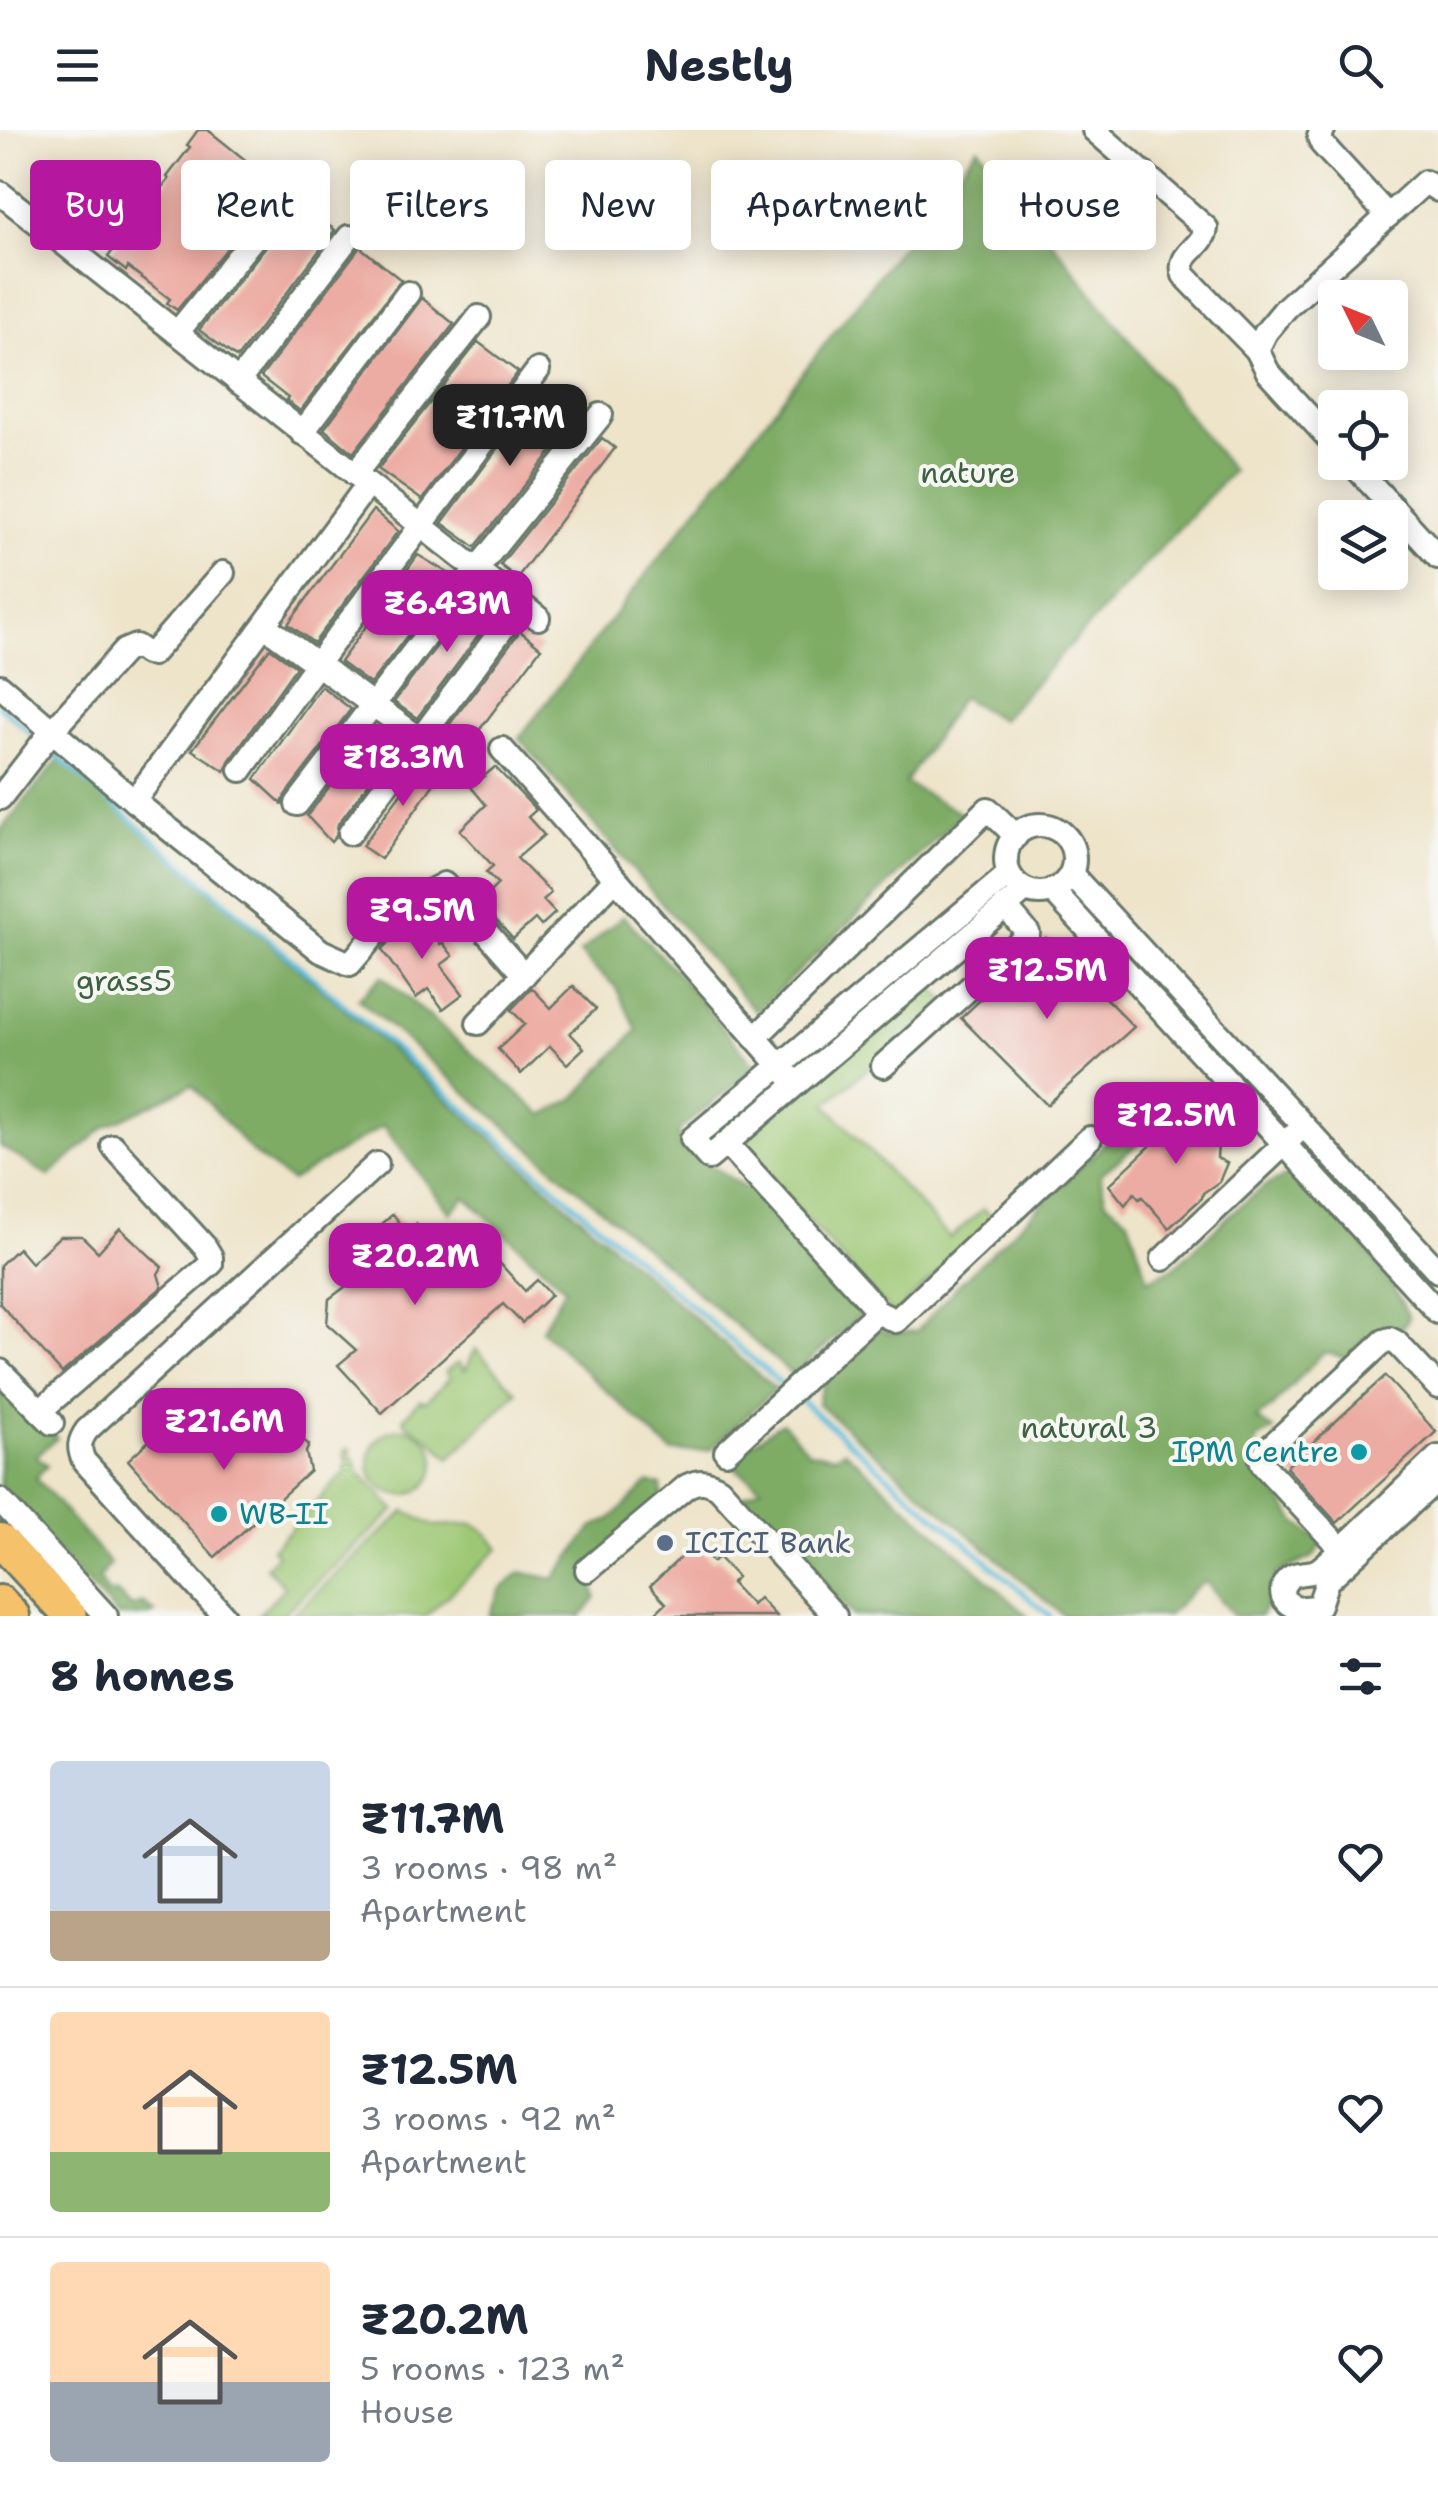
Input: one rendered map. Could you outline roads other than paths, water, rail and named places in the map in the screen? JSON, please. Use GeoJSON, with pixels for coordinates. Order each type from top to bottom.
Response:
{"type":"FeatureCollection","features":[{"type":"Feature","properties":{"kind":"highway"},"geometry":{"type":"LineString","coordinates":[[0,1540],[70,1616]]}},
{"type":"Feature","properties":{"kind":"highway"},"geometry":{"type":"LineString","coordinates":[[0,1602],[13,1616]]}},
{"type":"Feature","properties":{"kind":"street"},"geometry":{"type":"LineString","coordinates":[[1094,130],[1206,228],[1205,236],[1183,260],[1184,276],[1257,350],[1268,372],[1318,426]]}},
{"type":"Feature","properties":{"kind":"street"},"geometry":{"type":"LineString","coordinates":[[1323,130],[1319,137],[1322,144],[1388,216]]}},
{"type":"Feature","properties":{"kind":"street"},"geometry":{"type":"LineString","coordinates":[[1257,350],[1286,308],[1425,182],[1438,190]]}},
{"type":"Feature","properties":{"kind":"street"},"geometry":{"type":"LineString","coordinates":[[0,193],[530,611],[420,739],[350,832]]}},
{"type":"Feature","properties":{"kind":"street"},"geometry":{"type":"LineString","coordinates":[[238,382],[349,237]]}},
{"type":"Feature","properties":{"kind":"street"},"geometry":{"type":"LineString","coordinates":[[177,334],[244,250]]}},
{"type":"Feature","properties":{"kind":"street"},"geometry":{"type":"LineString","coordinates":[[302,433],[408,293]]}},
{"type":"Feature","properties":{"kind":"street"},"geometry":{"type":"LineString","coordinates":[[134,801],[265,626],[361,479],[479,317]]}},
{"type":"Feature","properties":{"kind":"street"},"geometry":{"type":"LineString","coordinates":[[240,770],[538,370]]}},
{"type":"Feature","properties":{"kind":"street"},"geometry":{"type":"LineString","coordinates":[[296,804],[601,415]]}},
{"type":"Feature","properties":{"kind":"street"},"geometry":{"type":"LineString","coordinates":[[1367,480],[1438,557]]}},
{"type":"Feature","properties":{"kind":"street"},"geometry":{"type":"LineString","coordinates":[[0,798],[124,651],[136,646],[152,654],[222,573]]}},
{"type":"Feature","properties":{"kind":"street"},"geometry":{"type":"LineString","coordinates":[[265,626],[420,739]]}},
{"type":"Feature","properties":{"kind":"street"},"geometry":{"type":"LineString","coordinates":[[0,686],[134,801],[320,951],[350,964],[405,898],[418,898],[444,884],[524,975]]}},
{"type":"Feature","properties":{"kind":"street"},"geometry":{"type":"LineString","coordinates":[[502,749],[796,1084]]}},
{"type":"Feature","properties":{"kind":"street"},"geometry":{"type":"LineString","coordinates":[[755,1038],[988,809],[1016,836]]}},
{"type":"Feature","properties":{"kind":"street"},"geometry":{"type":"LineString","coordinates":[[1043,824],[1064,834],[1074,853],[1071,874],[1065,882],[1052,890],[1035,893],[1017,882],[1006,862],[1007,850],[1016,836],[1031,826],[1043,824]]}},
{"type":"Feature","properties":{"kind":"street"},"geometry":{"type":"LineString","coordinates":[[1071,874],[1438,1271]]}},
{"type":"Feature","properties":{"kind":"street"},"geometry":{"type":"LineString","coordinates":[[478,1024],[614,878]]}},
{"type":"Feature","properties":{"kind":"street"},"geometry":{"type":"LineString","coordinates":[[1017,882],[1006,906],[708,1158],[692,1139],[779,1066],[1017,882]]}},
{"type":"Feature","properties":{"kind":"street"},"geometry":{"type":"LineString","coordinates":[[1052,890],[1438,1312]]}},
{"type":"Feature","properties":{"kind":"street"},"geometry":{"type":"LineString","coordinates":[[883,1066],[1028,933],[1006,906]]}},
{"type":"Feature","properties":{"kind":"street"},"geometry":{"type":"LineString","coordinates":[[929,971],[957,1000]]}},
{"type":"Feature","properties":{"kind":"street"},"geometry":{"type":"LineString","coordinates":[[1163,1259],[1304,1126]]}},
{"type":"Feature","properties":{"kind":"street"},"geometry":{"type":"LineString","coordinates":[[726,1143],[875,1311],[900,1320],[1090,1138]]}},
{"type":"Feature","properties":{"kind":"street"},"geometry":{"type":"LineString","coordinates":[[0,1371],[46,1417],[211,1264],[205,1247],[113,1146]]}},
{"type":"Feature","properties":{"kind":"street"},"geometry":{"type":"LineString","coordinates":[[211,1611],[84,1460],[80,1439],[377,1164]]}},
{"type":"Feature","properties":{"kind":"street"},"geometry":{"type":"LineString","coordinates":[[726,1452],[875,1311]]}},
{"type":"Feature","properties":{"kind":"street"},"geometry":{"type":"LineString","coordinates":[[1341,1549],[1261,1459],[1390,1338],[1438,1386]]}},
{"type":"Feature","properties":{"kind":"street"},"geometry":{"type":"LineString","coordinates":[[1438,1458],[1318,1570],[1290,1578],[1284,1592],[1286,1612],[1318,1606],[1327,1581],[1438,1479]]}},
{"type":"Feature","properties":{"kind":"street"},"geometry":{"type":"LineString","coordinates":[[587,1570],[687,1486],[708,1482],[719,1488],[835,1616]]}},
{"type":"Feature","properties":{"kind":"street"},"geometry":{"type":"LineString","coordinates":[[0,1500],[106,1616]]}},
{"type":"Feature","properties":{"kind":"waterway"},"geometry":{"type":"LineString","coordinates":[[0,706],[39,740]]}},
{"type":"Feature","properties":{"kind":"waterway"},"geometry":{"type":"LineString","coordinates":[[47,747],[787,1389]]}},
{"type":"Feature","properties":{"kind":"waterway"},"geometry":{"type":"LineString","coordinates":[[796,1396],[1050,1616]]}},
{"type":"Feature","properties":{"kind":"place","name":"IPM Centre"},"geometry":{"type":"Point","coordinates":[1359,1452]}},
{"type":"Feature","properties":{"kind":"place","name":"WB-II"},"geometry":{"type":"Point","coordinates":[219,1514]}},
{"type":"Feature","properties":{"kind":"place","name":"ICICI Bank"},"geometry":{"type":"Point","coordinates":[665,1543]}},
{"type":"Feature","properties":{"kind":"park label","name":"nature"},"geometry":{"type":"Point","coordinates":[968,473]}},
{"type":"Feature","properties":{"kind":"park label","name":"grass5"},"geometry":{"type":"Point","coordinates":[124,981]}},
{"type":"Feature","properties":{"kind":"park label","name":"natural 3"},"geometry":{"type":"Point","coordinates":[1089,1428]}}]}
